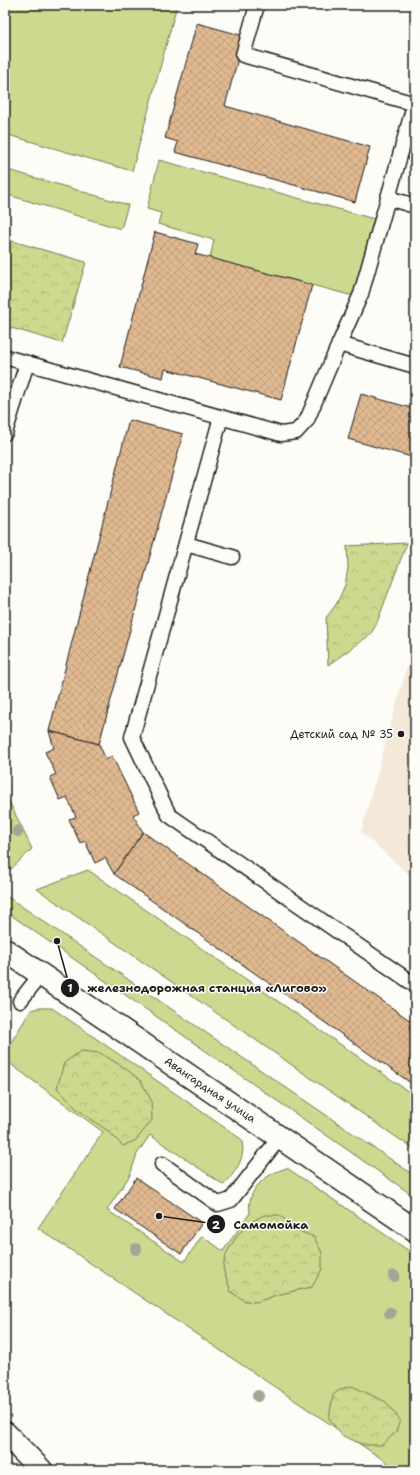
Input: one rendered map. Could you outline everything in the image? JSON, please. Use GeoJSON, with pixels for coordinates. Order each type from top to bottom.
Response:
{"type":"FeatureCollection","features":[{"type":"Feature","properties":{"kind":"street","name":"Авангардная улица"},"geometry":{"type":"LineString","coordinates":[[5,950],[415,1230]]}},
{"type":"Feature","properties":{"kind":"street"},"geometry":{"type":"LineString","coordinates":[[5,1433],[41,1470]]}},
{"type":"Feature","properties":{"kind":"lane"},"geometry":{"type":"LineString","coordinates":[[5,357],[281,434],[296,432],[307,420],[361,294],[415,103],[243,55],[257,5]]}},
{"type":"Feature","properties":{"kind":"lane"},"geometry":{"type":"LineString","coordinates":[[388,198],[415,206]]}},
{"type":"Feature","properties":{"kind":"lane"},"geometry":{"type":"LineString","coordinates":[[340,344],[415,366]]}},
{"type":"Feature","properties":{"kind":"lane"},"geometry":{"type":"LineString","coordinates":[[5,433],[27,364]]}},
{"type":"Feature","properties":{"kind":"lane"},"geometry":{"type":"LineString","coordinates":[[222,417],[132,735],[169,815],[415,985]]}},
{"type":"Feature","properties":{"kind":"lane"},"geometry":{"type":"LineString","coordinates":[[186,544],[232,557]]}},
{"type":"Feature","properties":{"kind":"lane"},"geometry":{"type":"LineString","coordinates":[[20,1001],[41,974]]}},
{"type":"Feature","properties":{"kind":"lane"},"geometry":{"type":"LineString","coordinates":[[162,1164],[218,1204],[231,1200],[280,1137]]}},
{"type":"Feature","properties":{"kind":"shaded area","name":"Детский сад № 35"},"geometry":{"type":"Polygon","coordinates":[[[415,637],[415,880],[361,832],[415,637]]]}},
{"type":"Feature","properties":{"kind":"green space"},"geometry":{"type":"Polygon","coordinates":[[[5,5],[177,5],[132,171],[5,134],[5,5]]]}},
{"type":"Feature","properties":{"kind":"green space"},"geometry":{"type":"Polygon","coordinates":[[[159,160],[378,220],[357,297],[210,258],[214,240],[158,224],[161,213],[147,209],[159,160]]]}},
{"type":"Feature","properties":{"kind":"green space"},"geometry":{"type":"Polygon","coordinates":[[[5,169],[128,205],[121,229],[5,194],[5,169]]]}},
{"type":"Feature","properties":{"kind":"green space"},"geometry":{"type":"Polygon","coordinates":[[[5,239],[86,262],[62,343],[5,326],[5,239]]]}},
{"type":"Feature","properties":{"kind":"green space"},"geometry":{"type":"Polygon","coordinates":[[[407,543],[376,625],[370,635],[328,665],[326,618],[337,603],[345,585],[348,568],[347,546],[407,543]]]}},
{"type":"Feature","properties":{"kind":"green space"},"geometry":{"type":"Polygon","coordinates":[[[8,799],[32,849],[7,873],[5,872],[5,800],[8,799]]]}},
{"type":"Feature","properties":{"kind":"green space"},"geometry":{"type":"Polygon","coordinates":[[[88,870],[415,1096],[415,1150],[37,889],[88,870]]]}},
{"type":"Feature","properties":{"kind":"green space"},"geometry":{"type":"Polygon","coordinates":[[[5,895],[415,1176],[415,1197],[5,911],[5,895]]]}},
{"type":"Feature","properties":{"kind":"green space"},"geometry":{"type":"Polygon","coordinates":[[[38,1008],[52,1008],[241,1139],[243,1152],[239,1164],[224,1185],[150,1135],[137,1154],[130,1175],[107,1210],[184,1262],[202,1236],[223,1251],[250,1213],[251,1197],[254,1190],[272,1174],[287,1168],[415,1255],[415,1467],[391,1465],[38,1228],[103,1132],[5,1060],[5,1052],[31,1010],[38,1008]]]}},
{"type":"Feature","properties":{"kind":"green space"},"geometry":{"type":"Polygon","coordinates":[[[81,1051],[100,1053],[125,1068],[141,1081],[151,1100],[152,1120],[136,1140],[123,1146],[108,1131],[77,1109],[57,1088],[64,1063],[81,1051]]]}},
{"type":"Feature","properties":{"kind":"green space"},"geometry":{"type":"Polygon","coordinates":[[[264,1215],[279,1215],[299,1231],[314,1237],[322,1253],[322,1269],[312,1287],[276,1295],[257,1302],[245,1301],[231,1292],[223,1268],[226,1254],[238,1234],[253,1221],[264,1215]]]}},
{"type":"Feature","properties":{"kind":"green space"},"geometry":{"type":"Polygon","coordinates":[[[352,1386],[386,1402],[400,1420],[396,1432],[382,1445],[364,1445],[341,1435],[329,1418],[333,1395],[341,1389],[352,1386]]]}},
{"type":"Feature","properties":{"kind":"building"},"geometry":{"type":"Polygon","coordinates":[[[197,23],[244,36],[225,106],[370,147],[355,202],[175,152],[178,142],[165,138],[197,23]]]}},
{"type":"Feature","properties":{"kind":"building"},"geometry":{"type":"Polygon","coordinates":[[[155,232],[198,244],[195,254],[312,285],[281,400],[165,369],[163,378],[120,367],[155,232]]]}},
{"type":"Feature","properties":{"kind":"building"},"geometry":{"type":"Polygon","coordinates":[[[361,394],[415,409],[415,458],[348,439],[361,394]]]}},
{"type":"Feature","properties":{"kind":"building"},"geometry":{"type":"Polygon","coordinates":[[[129,420],[183,434],[99,744],[49,731],[129,420]]]}},
{"type":"Feature","properties":{"kind":"building"},"geometry":{"type":"Polygon","coordinates":[[[49,731],[99,744],[106,760],[112,756],[139,812],[133,815],[143,832],[114,874],[105,858],[95,863],[85,841],[80,843],[69,819],[76,817],[67,797],[60,800],[50,777],[56,774],[45,752],[54,748],[49,731]]]}},
{"type":"Feature","properties":{"kind":"building"},"geometry":{"type":"Polygon","coordinates":[[[143,832],[415,1024],[415,1086],[114,874],[143,832]]]}},
{"type":"Feature","properties":{"kind":"building"},"geometry":{"type":"Polygon","coordinates":[[[136,1178],[202,1223],[181,1254],[115,1209],[136,1178]]]}},
{"type":"Feature","properties":{"kind":"place","name":"Детский сад № 35"},"geometry":{"type":"Point","coordinates":[401,734]}},
{"type":"Feature","properties":{"kind":"place","name":"железнодорожная станция «Лигово»"},"geometry":{"type":"Point","coordinates":[57,941]}},
{"type":"Feature","properties":{"kind":"place","name":"Самомойка"},"geometry":{"type":"Point","coordinates":[159,1216]}}]}
